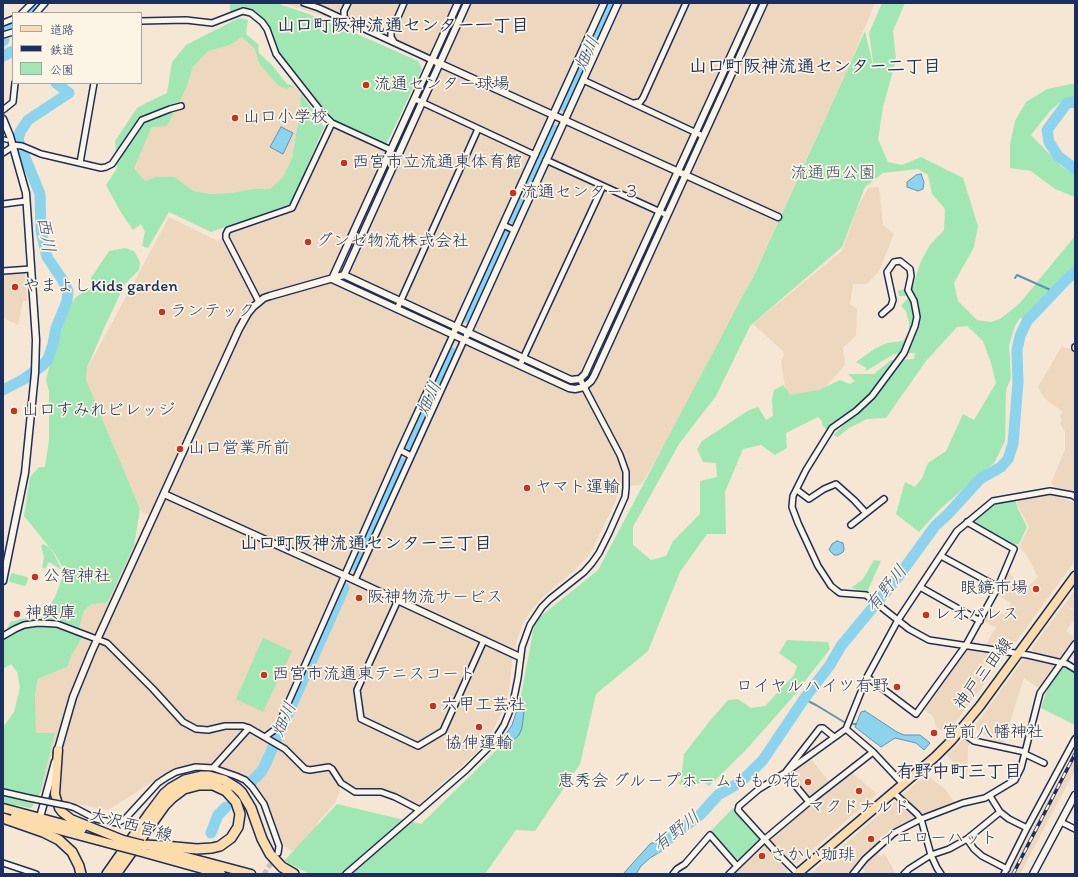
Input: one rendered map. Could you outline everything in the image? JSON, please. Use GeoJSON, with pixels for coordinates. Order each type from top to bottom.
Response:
{"type":"FeatureCollection","features":[{"type":"Feature","properties":{"kind":"highway"},"geometry":{"type":"LineString","coordinates":[[107,874],[164,794],[185,780],[202,776],[209,776],[224,780],[242,793],[251,808],[262,838],[270,854],[282,866],[294,874]]}},
{"type":"Feature","properties":{"kind":"highway"},"geometry":{"type":"LineString","coordinates":[[116,874],[165,806],[172,798],[184,789],[199,785],[213,786],[226,791],[236,802],[240,814],[238,827],[231,838],[220,846],[197,849],[164,846],[140,848]]}},
{"type":"Feature","properties":{"kind":"highway"},"geometry":{"type":"LineString","coordinates":[[3,818],[43,832],[60,840],[72,852],[79,866],[80,874]]}},
{"type":"Feature","properties":{"kind":"main road","name":"神戸三田線"},"geometry":{"type":"LineString","coordinates":[[798,874],[940,752],[960,731],[978,710],[1075,576]]}},
{"type":"Feature","properties":{"kind":"main road"},"geometry":{"type":"LineString","coordinates":[[58,750],[55,794],[59,808],[71,819],[121,843]]}},
{"type":"Feature","properties":{"kind":"main road","name":"大沢西宮線"},"geometry":{"type":"LineString","coordinates":[[3,808],[39,821],[121,843],[251,874]]}},
{"type":"Feature","properties":{"kind":"main road","name":"大沢西宮線"},"geometry":{"type":"LineString","coordinates":[[3,815],[39,821]]}},
{"type":"Feature","properties":{"kind":"main road","name":"大沢西宮線"},"geometry":{"type":"LineString","coordinates":[[140,848],[221,874]]}},
{"type":"Feature","properties":{"kind":"street"},"geometry":{"type":"LineString","coordinates":[[23,12],[32,3]]}},
{"type":"Feature","properties":{"kind":"street"},"geometry":{"type":"LineString","coordinates":[[37,12],[45,3]]}},
{"type":"Feature","properties":{"kind":"street"},"geometry":{"type":"LineString","coordinates":[[304,3],[346,20],[778,217]]}},
{"type":"Feature","properties":{"kind":"street"},"geometry":{"type":"LineString","coordinates":[[346,20],[344,11],[348,3]]}},
{"type":"Feature","properties":{"kind":"street"},"geometry":{"type":"LineString","coordinates":[[394,42],[391,37],[391,33],[404,3]]}},
{"type":"Feature","properties":{"kind":"street"},"geometry":{"type":"LineString","coordinates":[[332,279],[458,3]]}},
{"type":"Feature","properties":{"kind":"street"},"geometry":{"type":"LineString","coordinates":[[344,275],[467,3]]}},
{"type":"Feature","properties":{"kind":"street"},"geometry":{"type":"LineString","coordinates":[[265,737],[277,728],[400,450],[604,3]]}},
{"type":"Feature","properties":{"kind":"street"},"geometry":{"type":"LineString","coordinates":[[355,580],[618,3]]}},
{"type":"Feature","properties":{"kind":"street"},"geometry":{"type":"LineString","coordinates":[[634,104],[640,102],[643,98],[686,3]]}},
{"type":"Feature","properties":{"kind":"street"},"geometry":{"type":"LineString","coordinates":[[39,821],[73,698],[97,640],[239,329],[248,313],[259,302],[270,296],[344,275],[572,380],[580,379],[586,374],[755,3]]}},
{"type":"Feature","properties":{"kind":"street"},"geometry":{"type":"LineString","coordinates":[[332,279],[569,388],[574,389],[584,387],[594,376],[764,3]]}},
{"type":"Feature","properties":{"kind":"street"},"geometry":{"type":"LineString","coordinates":[[142,21],[186,20],[212,23],[243,11],[251,12],[259,18],[267,28],[276,54],[323,114],[332,123],[391,150]]}},
{"type":"Feature","properties":{"kind":"street"},"geometry":{"type":"LineString","coordinates":[[582,80],[703,136]]}},
{"type":"Feature","properties":{"kind":"street"},"geometry":{"type":"LineString","coordinates":[[3,110],[13,102],[15,84]]}},
{"type":"Feature","properties":{"kind":"street"},"geometry":{"type":"LineString","coordinates":[[80,163],[94,84]]}},
{"type":"Feature","properties":{"kind":"street"},"geometry":{"type":"LineString","coordinates":[[415,99],[535,156]]}},
{"type":"Feature","properties":{"kind":"street"},"geometry":{"type":"LineString","coordinates":[[9,143],[22,146],[41,154],[106,168],[112,164],[142,120],[181,106]]}},
{"type":"Feature","properties":{"kind":"street"},"geometry":{"type":"LineString","coordinates":[[3,119],[9,143],[26,193],[36,340],[36,373],[26,473],[3,581]]}},
{"type":"Feature","properties":{"kind":"street"},"geometry":{"type":"LineString","coordinates":[[259,302],[226,238],[226,234],[228,230],[292,208],[332,123]]}},
{"type":"Feature","properties":{"kind":"street"},"geometry":{"type":"LineString","coordinates":[[397,309],[478,129]]}},
{"type":"Feature","properties":{"kind":"street"},"geometry":{"type":"LineString","coordinates":[[3,153],[9,143]]}},
{"type":"Feature","properties":{"kind":"street"},"geometry":{"type":"LineString","coordinates":[[546,160],[667,215]]}},
{"type":"Feature","properties":{"kind":"street"},"geometry":{"type":"LineString","coordinates":[[520,365],[603,186]]}},
{"type":"Feature","properties":{"kind":"street"},"geometry":{"type":"LineString","coordinates":[[3,204],[26,201]]}},
{"type":"Feature","properties":{"kind":"street"},"geometry":{"type":"LineString","coordinates":[[503,225],[514,230]]}},
{"type":"Feature","properties":{"kind":"street"},"geometry":{"type":"LineString","coordinates":[[882,314],[891,306],[893,300],[887,272],[894,262],[900,261],[910,269],[911,276],[908,290],[914,301],[917,317],[904,353],[872,396],[856,411],[832,428],[806,470],[794,496],[792,507],[805,541],[824,576],[831,586],[840,593],[866,595],[913,632],[929,640],[1018,653],[1067,664],[1075,669]]}},
{"type":"Feature","properties":{"kind":"street"},"geometry":{"type":"LineString","coordinates":[[3,271],[31,269]]}},
{"type":"Feature","properties":{"kind":"street"},"geometry":{"type":"LineString","coordinates":[[346,874],[476,762],[499,734],[513,703],[520,657],[525,636],[536,616],[550,599],[584,572],[592,563],[604,543],[625,497],[627,480],[624,463],[580,379]]}},
{"type":"Feature","properties":{"kind":"street"},"geometry":{"type":"LineString","coordinates":[[400,450],[411,456]]}},
{"type":"Feature","properties":{"kind":"street"},"geometry":{"type":"LineString","coordinates":[[797,490],[809,499],[824,489],[836,484],[854,500],[866,514]]}},
{"type":"Feature","properties":{"kind":"street"},"geometry":{"type":"LineString","coordinates":[[798,874],[738,810],[739,806],[759,789],[785,773],[846,729],[867,677],[898,620],[957,531],[993,501],[1050,491],[1074,495]]}},
{"type":"Feature","properties":{"kind":"street"},"geometry":{"type":"LineString","coordinates":[[164,494],[345,575],[520,657]]}},
{"type":"Feature","properties":{"kind":"street"},"geometry":{"type":"LineString","coordinates":[[851,525],[884,499]]}},
{"type":"Feature","properties":{"kind":"street"},"geometry":{"type":"LineString","coordinates":[[867,677],[916,714],[951,668],[966,645],[998,588],[1014,549],[967,522]]}},
{"type":"Feature","properties":{"kind":"street"},"geometry":{"type":"LineString","coordinates":[[941,556],[998,588]]}},
{"type":"Feature","properties":{"kind":"street"},"geometry":{"type":"LineString","coordinates":[[920,587],[980,621]]}},
{"type":"Feature","properties":{"kind":"street"},"geometry":{"type":"LineString","coordinates":[[398,600],[357,690],[361,719],[418,746],[443,731],[484,640]]}},
{"type":"Feature","properties":{"kind":"street"},"geometry":{"type":"LineString","coordinates":[[3,636],[24,625],[38,623],[57,624],[107,644],[153,689],[183,722],[196,729],[208,730],[225,726],[243,726],[250,728],[285,749],[305,769],[310,770],[329,767],[341,783],[355,792],[381,792],[395,797],[420,810]]}},
{"type":"Feature","properties":{"kind":"street"},"geometry":{"type":"LineString","coordinates":[[853,874],[865,859],[894,833],[921,819],[963,803],[990,796],[1015,780],[1021,768],[1040,693],[1075,644]]}},
{"type":"Feature","properties":{"kind":"street"},"geometry":{"type":"LineString","coordinates":[[213,768],[250,728]]}},
{"type":"Feature","properties":{"kind":"street"},"geometry":{"type":"LineString","coordinates":[[785,773],[820,728],[823,728],[834,737]]}},
{"type":"Feature","properties":{"kind":"street"},"geometry":{"type":"LineString","coordinates":[[846,729],[873,752],[903,784]]}},
{"type":"Feature","properties":{"kind":"street"},"geometry":{"type":"LineString","coordinates":[[960,731],[974,741],[1025,753],[1044,764]]}},
{"type":"Feature","properties":{"kind":"street"},"geometry":{"type":"LineString","coordinates":[[966,839],[982,856],[1006,871],[1027,828],[1075,739]]}},
{"type":"Feature","properties":{"kind":"street"},"geometry":{"type":"LineString","coordinates":[[802,751],[808,756]]}},
{"type":"Feature","properties":{"kind":"street"},"geometry":{"type":"LineString","coordinates":[[729,874],[765,839],[809,802],[873,752]]}},
{"type":"Feature","properties":{"kind":"street"},"geometry":{"type":"LineString","coordinates":[[3,792],[69,806],[96,818],[117,823],[125,819],[158,783],[167,777],[176,772],[204,766],[236,776],[245,780],[252,787],[264,804],[279,846],[278,853]]}},
{"type":"Feature","properties":{"kind":"street"},"geometry":{"type":"LineString","coordinates":[[785,773],[809,802]]}},
{"type":"Feature","properties":{"kind":"street"},"geometry":{"type":"LineString","coordinates":[[893,792],[921,819],[931,855],[941,874]]}},
{"type":"Feature","properties":{"kind":"street"},"geometry":{"type":"LineString","coordinates":[[1033,874],[1075,795]]}},
{"type":"Feature","properties":{"kind":"street"},"geometry":{"type":"LineString","coordinates":[[990,796],[1000,812],[1009,819],[1027,828]]}},
{"type":"Feature","properties":{"kind":"street"},"geometry":{"type":"LineString","coordinates":[[904,874],[909,869],[931,855],[966,839],[1000,812]]}},
{"type":"Feature","properties":{"kind":"street"},"geometry":{"type":"LineString","coordinates":[[1060,822],[1075,829]]}},
{"type":"Feature","properties":{"kind":"street"},"geometry":{"type":"LineString","coordinates":[[673,874],[677,869],[685,864],[709,834],[737,866]]}},
{"type":"Feature","properties":{"kind":"street"},"geometry":{"type":"LineString","coordinates":[[3,863],[36,874]]}},
{"type":"Feature","properties":{"kind":"shaded area"},"geometry":{"type":"Polygon","coordinates":[[[283,3],[875,3],[848,68],[759,263],[708,370],[641,485],[619,487],[617,498],[590,554],[573,572],[545,595],[532,609],[523,623],[512,660],[509,691],[504,708],[491,734],[476,753],[418,805],[391,791],[376,788],[339,786],[340,791],[335,803],[318,822],[307,845],[292,851],[284,846],[264,797],[247,778],[227,769],[204,763],[176,767],[108,810],[60,801],[40,793],[55,733],[36,733],[35,696],[39,679],[67,667],[71,654],[82,638],[79,628],[84,611],[91,604],[107,603],[149,514],[143,513],[140,509],[86,380],[87,369],[169,217],[218,241],[229,234],[295,212],[333,130],[338,128],[387,151],[426,65],[422,59],[339,21],[283,3]]]}},
{"type":"Feature","properties":{"kind":"shaded area","name":"山口小学校"},"geometry":{"type":"Polygon","coordinates":[[[242,37],[254,48],[260,65],[287,89],[294,86],[301,93],[300,111],[292,158],[283,177],[270,189],[253,189],[231,193],[211,194],[193,191],[175,177],[156,177],[145,181],[134,168],[152,127],[187,86],[193,67],[208,51],[230,45],[242,37]]]}},
{"type":"Feature","properties":{"kind":"shaded area"},"geometry":{"type":"Polygon","coordinates":[[[879,187],[883,225],[894,234],[879,271],[867,284],[853,284],[850,304],[857,309],[856,336],[843,348],[845,365],[819,394],[787,398],[781,362],[784,355],[783,351],[753,324],[842,251],[857,209],[868,188],[879,187]]]}},
{"type":"Feature","properties":{"kind":"shaded area","name":"やまよしKids garden"},"geometry":{"type":"Polygon","coordinates":[[[25,272],[27,301],[23,301],[18,325],[3,318],[3,273],[25,272]]]}},
{"type":"Feature","properties":{"kind":"shaded area"},"geometry":{"type":"Polygon","coordinates":[[[1062,346],[1075,352],[1075,489],[1069,493],[1057,489],[1051,483],[1065,450],[1065,432],[1060,423],[1062,420],[1060,415],[1063,412],[1043,396],[1038,387],[1062,346]]]}},
{"type":"Feature","properties":{"kind":"shaded area"},"geometry":{"type":"Polygon","coordinates":[[[1051,494],[1075,503],[1075,561],[1013,646],[1009,648],[986,645],[996,627],[983,621],[990,608],[1004,614],[1011,603],[999,596],[1000,594],[998,593],[1008,571],[1024,590],[1038,577],[1026,554],[1019,547],[1029,527],[1018,506],[1017,499],[1051,494]]]}},
{"type":"Feature","properties":{"kind":"shaded area"},"geometry":{"type":"Polygon","coordinates":[[[1075,590],[1075,611],[1065,604],[1075,590]]]}},
{"type":"Feature","properties":{"kind":"shaded area"},"geometry":{"type":"Polygon","coordinates":[[[1064,604],[1075,612],[1075,618],[1066,631],[1075,638],[1065,652],[1053,644],[1065,653],[1058,658],[1034,653],[1032,648],[1064,604]]]}},
{"type":"Feature","properties":{"kind":"shaded area"},"geometry":{"type":"Polygon","coordinates":[[[969,649],[995,652],[982,670],[990,676],[946,733],[936,727],[933,716],[924,710],[926,707],[925,706],[969,649]]]}},
{"type":"Feature","properties":{"kind":"shaded area"},"geometry":{"type":"Polygon","coordinates":[[[1029,658],[1052,662],[1055,667],[1040,689],[1024,678],[1003,744],[990,741],[990,739],[974,727],[1023,660],[1029,658]]]}},
{"type":"Feature","properties":{"kind":"shaded area"},"geometry":{"type":"Polygon","coordinates":[[[963,739],[967,739],[971,743],[968,746],[967,779],[947,755],[963,739]]]}},
{"type":"Feature","properties":{"kind":"shaded area"},"geometry":{"type":"Polygon","coordinates":[[[1075,749],[1075,770],[1020,874],[1009,874],[1075,749]]]}},
{"type":"Feature","properties":{"kind":"shaded area"},"geometry":{"type":"Polygon","coordinates":[[[811,759],[829,782],[811,797],[807,796],[791,776],[792,772],[811,759]]]}},
{"type":"Feature","properties":{"kind":"shaded area"},"geometry":{"type":"Polygon","coordinates":[[[851,772],[877,794],[797,863],[791,863],[772,843],[772,837],[810,804],[851,772]]]}},
{"type":"Feature","properties":{"kind":"shaded area"},"geometry":{"type":"Polygon","coordinates":[[[926,775],[945,789],[955,803],[925,814],[921,813],[903,798],[903,794],[926,775]]]}},
{"type":"Feature","properties":{"kind":"shaded area"},"geometry":{"type":"Polygon","coordinates":[[[899,801],[914,815],[914,819],[894,831],[861,860],[850,874],[810,874],[894,802],[899,801]]]}},
{"type":"Feature","properties":{"kind":"shaded area"},"geometry":{"type":"Polygon","coordinates":[[[762,845],[768,846],[787,867],[787,872],[784,874],[732,874],[762,845]]]}},
{"type":"Feature","properties":{"kind":"shaded area"},"geometry":{"type":"Polygon","coordinates":[[[877,852],[881,857],[884,853],[896,874],[862,874],[865,871],[861,868],[877,852]]]}},
{"type":"Feature","properties":{"kind":"green space"},"geometry":{"type":"Polygon","coordinates":[[[230,3],[279,4],[323,19],[418,61],[422,69],[386,145],[332,120],[323,111],[277,51],[269,27],[253,11],[241,7],[230,13],[230,3]]]}},
{"type":"Feature","properties":{"kind":"green space","name":"流通西公園"},"geometry":{"type":"Polygon","coordinates":[[[882,3],[905,3],[893,31],[896,60],[883,107],[878,139],[888,162],[902,165],[921,157],[963,178],[978,226],[974,247],[954,283],[958,301],[977,320],[991,322],[1000,319],[1019,304],[1075,236],[1075,268],[1063,276],[1025,318],[1020,318],[1015,326],[1009,345],[1011,378],[1006,390],[1005,441],[994,463],[940,509],[919,532],[896,514],[905,482],[915,487],[922,478],[928,463],[946,451],[963,414],[974,420],[996,383],[983,341],[967,326],[957,327],[926,361],[886,418],[867,419],[849,428],[838,437],[833,435],[865,406],[853,412],[828,431],[822,425],[822,421],[818,417],[786,433],[787,448],[775,455],[761,445],[743,449],[725,492],[726,534],[707,534],[680,572],[648,651],[596,694],[580,764],[535,831],[516,830],[485,874],[310,874],[284,861],[337,804],[421,824],[514,733],[535,621],[598,570],[755,273],[865,31],[874,69],[869,33],[882,3]],[[918,169],[883,173],[865,187],[842,247],[750,326],[716,396],[679,444],[633,527],[633,545],[651,560],[666,556],[673,541],[700,514],[700,481],[717,477],[716,463],[703,462],[697,449],[702,441],[749,410],[758,407],[766,420],[773,416],[772,399],[774,390],[783,385],[790,395],[819,390],[840,380],[850,384],[855,381],[848,374],[874,374],[891,360],[914,359],[915,353],[894,354],[866,371],[866,368],[856,362],[876,348],[887,343],[903,341],[909,333],[909,322],[906,311],[901,306],[908,298],[907,296],[899,296],[898,291],[913,286],[921,261],[930,245],[944,230],[945,209],[932,194],[928,175],[918,169]]]}},
{"type":"Feature","properties":{"kind":"green space"},"geometry":{"type":"Polygon","coordinates":[[[239,18],[248,20],[246,34],[259,45],[259,53],[272,65],[287,84],[294,86],[287,89],[279,86],[260,65],[254,48],[242,37],[230,45],[208,51],[193,67],[187,86],[167,126],[152,127],[134,168],[145,181],[156,177],[175,177],[193,191],[211,194],[231,193],[253,189],[270,189],[283,177],[292,158],[300,111],[301,93],[324,127],[291,204],[211,232],[169,212],[148,248],[142,246],[145,232],[141,224],[133,230],[120,211],[106,185],[117,168],[115,141],[137,108],[167,93],[172,62],[186,45],[239,18]]]}},
{"type":"Feature","properties":{"kind":"green space"},"geometry":{"type":"Polygon","coordinates":[[[1075,84],[1075,98],[1064,99],[1050,111],[1031,135],[1061,166],[1075,175],[1075,197],[1055,189],[1031,171],[1010,168],[1010,144],[1015,121],[1026,102],[1047,89],[1075,84]]]}},
{"type":"Feature","properties":{"kind":"green space"},"geometry":{"type":"Polygon","coordinates":[[[125,248],[134,251],[140,262],[139,270],[125,284],[87,368],[86,380],[140,509],[134,546],[107,603],[91,604],[84,611],[79,628],[82,638],[72,654],[67,667],[38,679],[35,696],[36,733],[55,733],[40,793],[35,803],[31,808],[3,803],[3,727],[14,712],[20,687],[17,672],[11,664],[3,669],[4,636],[10,622],[21,619],[41,618],[55,597],[64,573],[64,570],[55,554],[24,516],[30,477],[39,467],[45,467],[49,440],[49,391],[46,380],[66,313],[75,298],[91,286],[91,278],[109,251],[125,248]]]}},
{"type":"Feature","properties":{"kind":"green space"},"geometry":{"type":"Polygon","coordinates":[[[1015,499],[1027,527],[1019,544],[1014,545],[976,524],[975,520],[993,503],[1015,499]]]}},
{"type":"Feature","properties":{"kind":"green space"},"geometry":{"type":"Polygon","coordinates":[[[43,544],[49,547],[62,570],[49,562],[45,569],[42,567],[44,557],[41,546],[43,544]]]}},
{"type":"Feature","properties":{"kind":"green space"},"geometry":{"type":"Polygon","coordinates":[[[874,560],[881,561],[867,592],[851,588],[863,579],[874,560]]]}},
{"type":"Feature","properties":{"kind":"green space"},"geometry":{"type":"Polygon","coordinates":[[[12,573],[27,577],[28,579],[26,585],[24,586],[10,582],[9,580],[12,573]]]}},
{"type":"Feature","properties":{"kind":"green space","name":"西宮市流通東テニスコート"},"geometry":{"type":"Polygon","coordinates":[[[263,638],[292,651],[263,712],[236,699],[263,638]]]}},
{"type":"Feature","properties":{"kind":"green space"},"geometry":{"type":"Polygon","coordinates":[[[787,640],[828,642],[830,649],[791,699],[745,751],[709,786],[703,782],[687,788],[678,783],[681,780],[684,754],[728,700],[738,699],[751,708],[765,706],[794,675],[797,666],[779,653],[787,640]]]}},
{"type":"Feature","properties":{"kind":"green space"},"geometry":{"type":"Polygon","coordinates":[[[1065,667],[1075,673],[1075,725],[1041,708],[1046,693],[1059,669],[1065,667]]]}},
{"type":"Feature","properties":{"kind":"green space"},"geometry":{"type":"Polygon","coordinates":[[[733,808],[760,837],[760,842],[740,860],[734,858],[711,831],[733,808]]]}},
{"type":"Feature","properties":{"kind":"water"},"geometry":{"type":"Polygon","coordinates":[[[281,127],[293,133],[283,154],[270,147],[281,127]]]}},
{"type":"Feature","properties":{"kind":"water"},"geometry":{"type":"Polygon","coordinates":[[[921,174],[924,182],[923,189],[918,191],[907,187],[907,182],[916,175],[921,174]]]}},
{"type":"Feature","properties":{"kind":"water"},"geometry":{"type":"Polygon","coordinates":[[[837,541],[843,543],[844,549],[843,552],[838,555],[834,555],[829,550],[832,544],[837,541]]]}},
{"type":"Feature","properties":{"kind":"water"},"geometry":{"type":"Polygon","coordinates":[[[518,707],[524,711],[522,728],[519,735],[505,748],[499,744],[512,725],[518,707]]]}},
{"type":"Feature","properties":{"kind":"water"},"geometry":{"type":"Polygon","coordinates":[[[865,711],[897,732],[904,735],[920,735],[930,743],[924,750],[916,743],[895,738],[881,747],[855,727],[861,712],[865,711]]]}},
{"type":"Feature","properties":{"kind":"water"},"geometry":{"type":"Polygon","coordinates":[[[665,837],[670,843],[665,849],[650,858],[641,866],[636,874],[623,874],[651,843],[655,843],[665,837]]]}},
{"type":"Feature","properties":{"kind":"waterway","name":"西川"},"geometry":{"type":"LineString","coordinates":[[32,12],[38,3]]}},
{"type":"Feature","properties":{"kind":"waterway","name":"畑川"},"geometry":{"type":"LineString","coordinates":[[564,106],[611,3]]}},
{"type":"Feature","properties":{"kind":"waterway","name":"西川"},"geometry":{"type":"LineString","coordinates":[[3,29],[12,25]]}},
{"type":"Feature","properties":{"kind":"waterway","name":"西川"},"geometry":{"type":"LineString","coordinates":[[3,56],[12,52]]}},
{"type":"Feature","properties":{"kind":"waterway","name":"西川"},"geometry":{"type":"LineString","coordinates":[[3,390],[24,379],[43,365],[48,359],[56,328],[67,301],[68,291],[62,279],[47,257],[41,231],[40,194],[18,140],[20,132],[28,120],[69,93],[57,84]]}},
{"type":"Feature","properties":{"kind":"waterway","name":"有野川"},"geometry":{"type":"LineString","coordinates":[[1075,102],[1067,103],[1047,130],[1049,142],[1058,156],[1075,169]]}},
{"type":"Feature","properties":{"kind":"waterway","name":"畑川"},"geometry":{"type":"LineString","coordinates":[[513,218],[553,130]]}},
{"type":"Feature","properties":{"kind":"waterway","name":"畑川"},"geometry":{"type":"LineString","coordinates":[[468,317],[505,236]]}},
{"type":"Feature","properties":{"kind":"waterway","name":"有野川"},"geometry":{"type":"LineString","coordinates":[[657,848],[701,814],[718,795],[739,783],[763,760],[804,699],[830,665],[841,646],[898,577],[935,526],[980,479],[1001,467],[1008,459],[1013,444],[1018,382],[1017,350],[1020,336],[1027,321],[1075,272]]}},
{"type":"Feature","properties":{"kind":"waterway"},"geometry":{"type":"LineString","coordinates":[[1015,278],[1017,275],[1055,292]]}},
{"type":"Feature","properties":{"kind":"waterway","name":"畑川"},"geometry":{"type":"LineString","coordinates":[[409,446],[452,353]]}},
{"type":"Feature","properties":{"kind":"waterway","name":"畑川"},"geometry":{"type":"LineString","coordinates":[[355,565],[401,463]]}},
{"type":"Feature","properties":{"kind":"waterway","name":"畑川"},"geometry":{"type":"LineString","coordinates":[[250,783],[261,772],[265,765],[344,588]]}},
{"type":"Feature","properties":{"kind":"waterway"},"geometry":{"type":"LineString","coordinates":[[804,699],[844,722]]}},
{"type":"Feature","properties":{"kind":"waterway","name":"畑川"},"geometry":{"type":"LineString","coordinates":[[211,833],[218,815],[226,807]]}},
{"type":"Feature","properties":{"kind":"tunnel"},"geometry":{"type":"LineString","coordinates":[[264,874],[275,857]]}},
{"type":"Feature","properties":{"kind":"railway"},"geometry":{"type":"LineString","coordinates":[[1013,874],[1075,754]]}},
{"type":"Feature","properties":{"kind":"place","name":"流通センター球場"},"geometry":{"type":"Point","coordinates":[366,85]}},
{"type":"Feature","properties":{"kind":"place","name":"山口小学校"},"geometry":{"type":"Point","coordinates":[235,118]}},
{"type":"Feature","properties":{"kind":"place","name":"西宮市立流通東体育館"},"geometry":{"type":"Point","coordinates":[344,163]}},
{"type":"Feature","properties":{"kind":"place","name":"流通センター３"},"geometry":{"type":"Point","coordinates":[513,193]}},
{"type":"Feature","properties":{"kind":"place","name":"グンゼ物流株式会社"},"geometry":{"type":"Point","coordinates":[308,242]}},
{"type":"Feature","properties":{"kind":"place","name":"やまよしKids garden"},"geometry":{"type":"Point","coordinates":[15,287]}},
{"type":"Feature","properties":{"kind":"place","name":"ランテック"},"geometry":{"type":"Point","coordinates":[162,312]}},
{"type":"Feature","properties":{"kind":"place","name":"山口すみれビレッジ"},"geometry":{"type":"Point","coordinates":[14,411]}},
{"type":"Feature","properties":{"kind":"place","name":"山口営業所前"},"geometry":{"type":"Point","coordinates":[180,449]}},
{"type":"Feature","properties":{"kind":"place","name":"ヤマト運輸"},"geometry":{"type":"Point","coordinates":[527,488]}},
{"type":"Feature","properties":{"kind":"place","name":"公智神社"},"geometry":{"type":"Point","coordinates":[35,577]}},
{"type":"Feature","properties":{"kind":"place","name":"眼鏡市場"},"geometry":{"type":"Point","coordinates":[1036,589]}},
{"type":"Feature","properties":{"kind":"place","name":"阪神物流サービス"},"geometry":{"type":"Point","coordinates":[359,598]}},
{"type":"Feature","properties":{"kind":"place","name":"神輿庫"},"geometry":{"type":"Point","coordinates":[17,614]}},
{"type":"Feature","properties":{"kind":"place","name":"レオパレス"},"geometry":{"type":"Point","coordinates":[926,615]}},
{"type":"Feature","properties":{"kind":"place","name":"西宮市流通東テニスコート"},"geometry":{"type":"Point","coordinates":[264,675]}},
{"type":"Feature","properties":{"kind":"place","name":"ロイヤルハイツ有野"},"geometry":{"type":"Point","coordinates":[897,687]}},
{"type":"Feature","properties":{"kind":"place","name":"六甲工芸社"},"geometry":{"type":"Point","coordinates":[433,706]}},
{"type":"Feature","properties":{"kind":"place","name":"協伸運輸"},"geometry":{"type":"Point","coordinates":[479,727]}},
{"type":"Feature","properties":{"kind":"place","name":"宮前八幡神社"},"geometry":{"type":"Point","coordinates":[934,733]}},
{"type":"Feature","properties":{"kind":"place","name":"恵秀会 グループホームももの花"},"geometry":{"type":"Point","coordinates":[808,782]}},
{"type":"Feature","properties":{"kind":"place","name":"マクドナルド"},"geometry":{"type":"Point","coordinates":[859,791]}},
{"type":"Feature","properties":{"kind":"place","name":"イエローハット"},"geometry":{"type":"Point","coordinates":[871,839]}},
{"type":"Feature","properties":{"kind":"place","name":"さかい珈琲"},"geometry":{"type":"Point","coordinates":[762,856]}},
{"type":"Feature","properties":{"kind":"district","name":"山口町阪神流通センター一丁目"},"geometry":{"type":"Point","coordinates":[403,26]}},
{"type":"Feature","properties":{"kind":"district","name":"山口町阪神流通センター二丁目"},"geometry":{"type":"Point","coordinates":[815,67]}},
{"type":"Feature","properties":{"kind":"district","name":"山口町阪神流通センター三丁目"},"geometry":{"type":"Point","coordinates":[366,544]}},
{"type":"Feature","properties":{"kind":"district","name":"有野中町三丁目"},"geometry":{"type":"Point","coordinates":[959,772]}}]}
